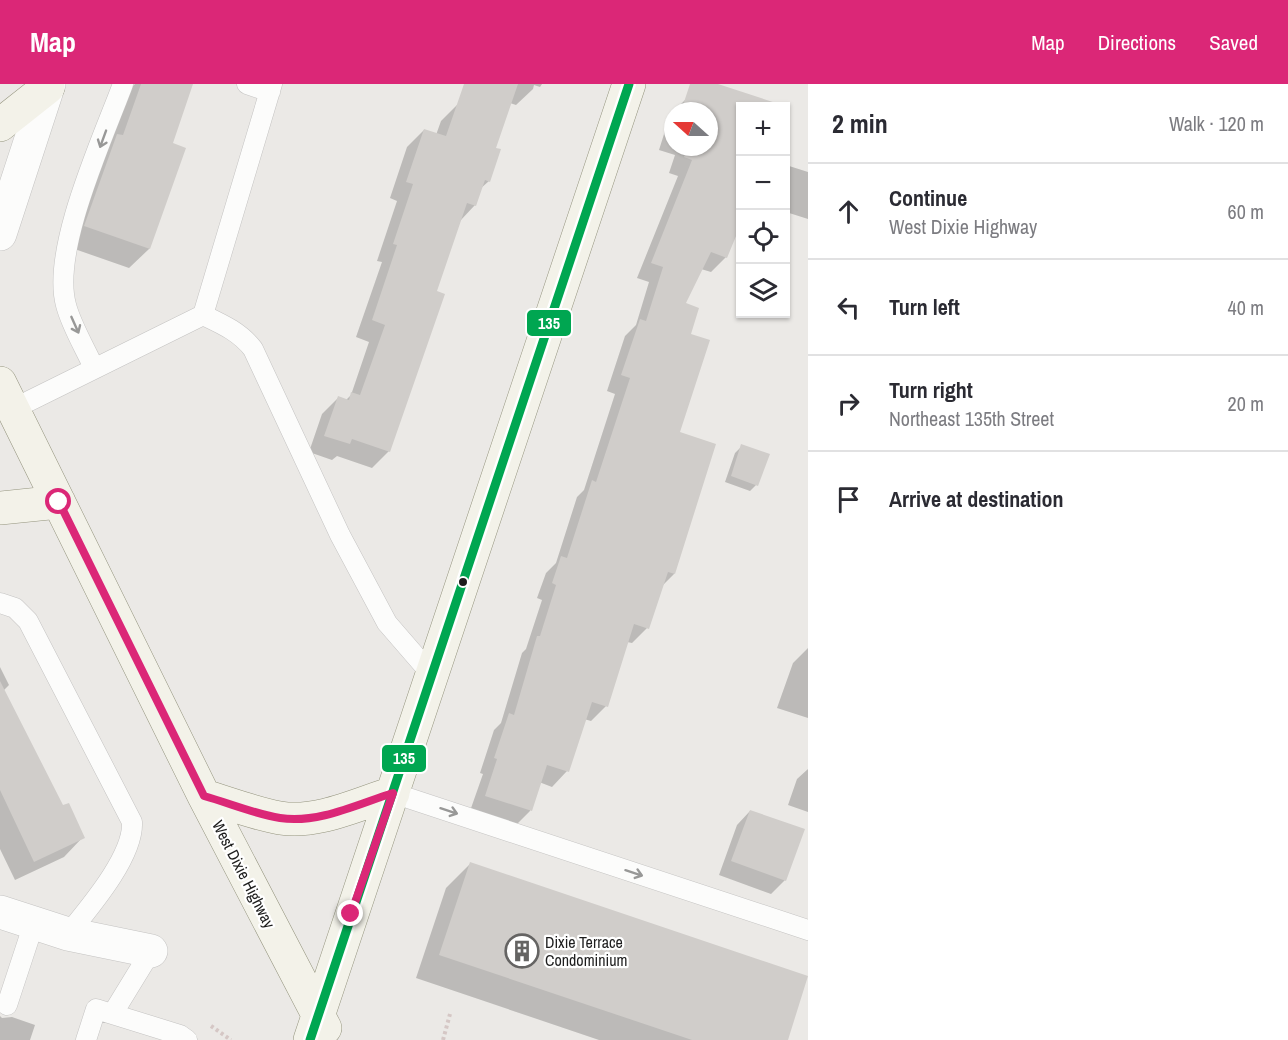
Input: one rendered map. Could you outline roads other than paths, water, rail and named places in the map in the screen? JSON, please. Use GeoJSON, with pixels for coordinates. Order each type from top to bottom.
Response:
{"type":"FeatureCollection","features":[{"type":"Feature","properties":{"kind":"main road"},"geometry":{"type":"LineString","coordinates":[[320,1033],[351,914],[629,84]]}},
{"type":"Feature","properties":{"kind":"main road"},"geometry":{"type":"LineString","coordinates":[[0,125],[49,86]]}},
{"type":"Feature","properties":{"kind":"main road","name":"West Dixie Highway"},"geometry":{"type":"LineString","coordinates":[[6,396],[320,1033]]}},
{"type":"Feature","properties":{"kind":"main road"},"geometry":{"type":"LineString","coordinates":[[0,508],[59,502]]}},
{"type":"Feature","properties":{"kind":"main road"},"geometry":{"type":"LineString","coordinates":[[204,796],[280,818],[297,818],[327,815],[393,793]]}},
{"type":"Feature","properties":{"kind":"street"},"geometry":{"type":"LineString","coordinates":[[0,234],[49,86]]}},
{"type":"Feature","properties":{"kind":"street"},"geometry":{"type":"LineString","coordinates":[[0,912],[68,934],[151,951]]}},
{"type":"Feature","properties":{"kind":"lane"},"geometry":{"type":"LineString","coordinates":[[94,368],[66,304],[63,272],[67,245],[82,195],[123,84]]}},
{"type":"Feature","properties":{"kind":"lane"},"geometry":{"type":"LineString","coordinates":[[6,396],[94,368],[203,315],[271,88],[247,84]]}},
{"type":"Feature","properties":{"kind":"lane"},"geometry":{"type":"LineString","coordinates":[[203,315],[233,330],[253,349],[340,536],[387,623],[432,675]]}},
{"type":"Feature","properties":{"kind":"lane"},"geometry":{"type":"LineString","coordinates":[[0,603],[15,608],[28,621],[132,822],[133,834],[126,850],[99,894],[68,934]]}},
{"type":"Feature","properties":{"kind":"lane"},"geometry":{"type":"LineString","coordinates":[[393,793],[808,930]]}},
{"type":"Feature","properties":{"kind":"lane"},"geometry":{"type":"LineString","coordinates":[[7,1005],[34,923]]}},
{"type":"Feature","properties":{"kind":"lane"},"geometry":{"type":"LineString","coordinates":[[86,1040],[104,1011],[151,951]]}},
{"type":"Feature","properties":{"kind":"lane"},"geometry":{"type":"LineString","coordinates":[[104,1011],[180,1035],[187,1040]]}},
{"type":"Feature","properties":{"kind":"place","name":"Dixie Terrace Condominium"},"geometry":{"type":"Point","coordinates":[522,951]}}]}
